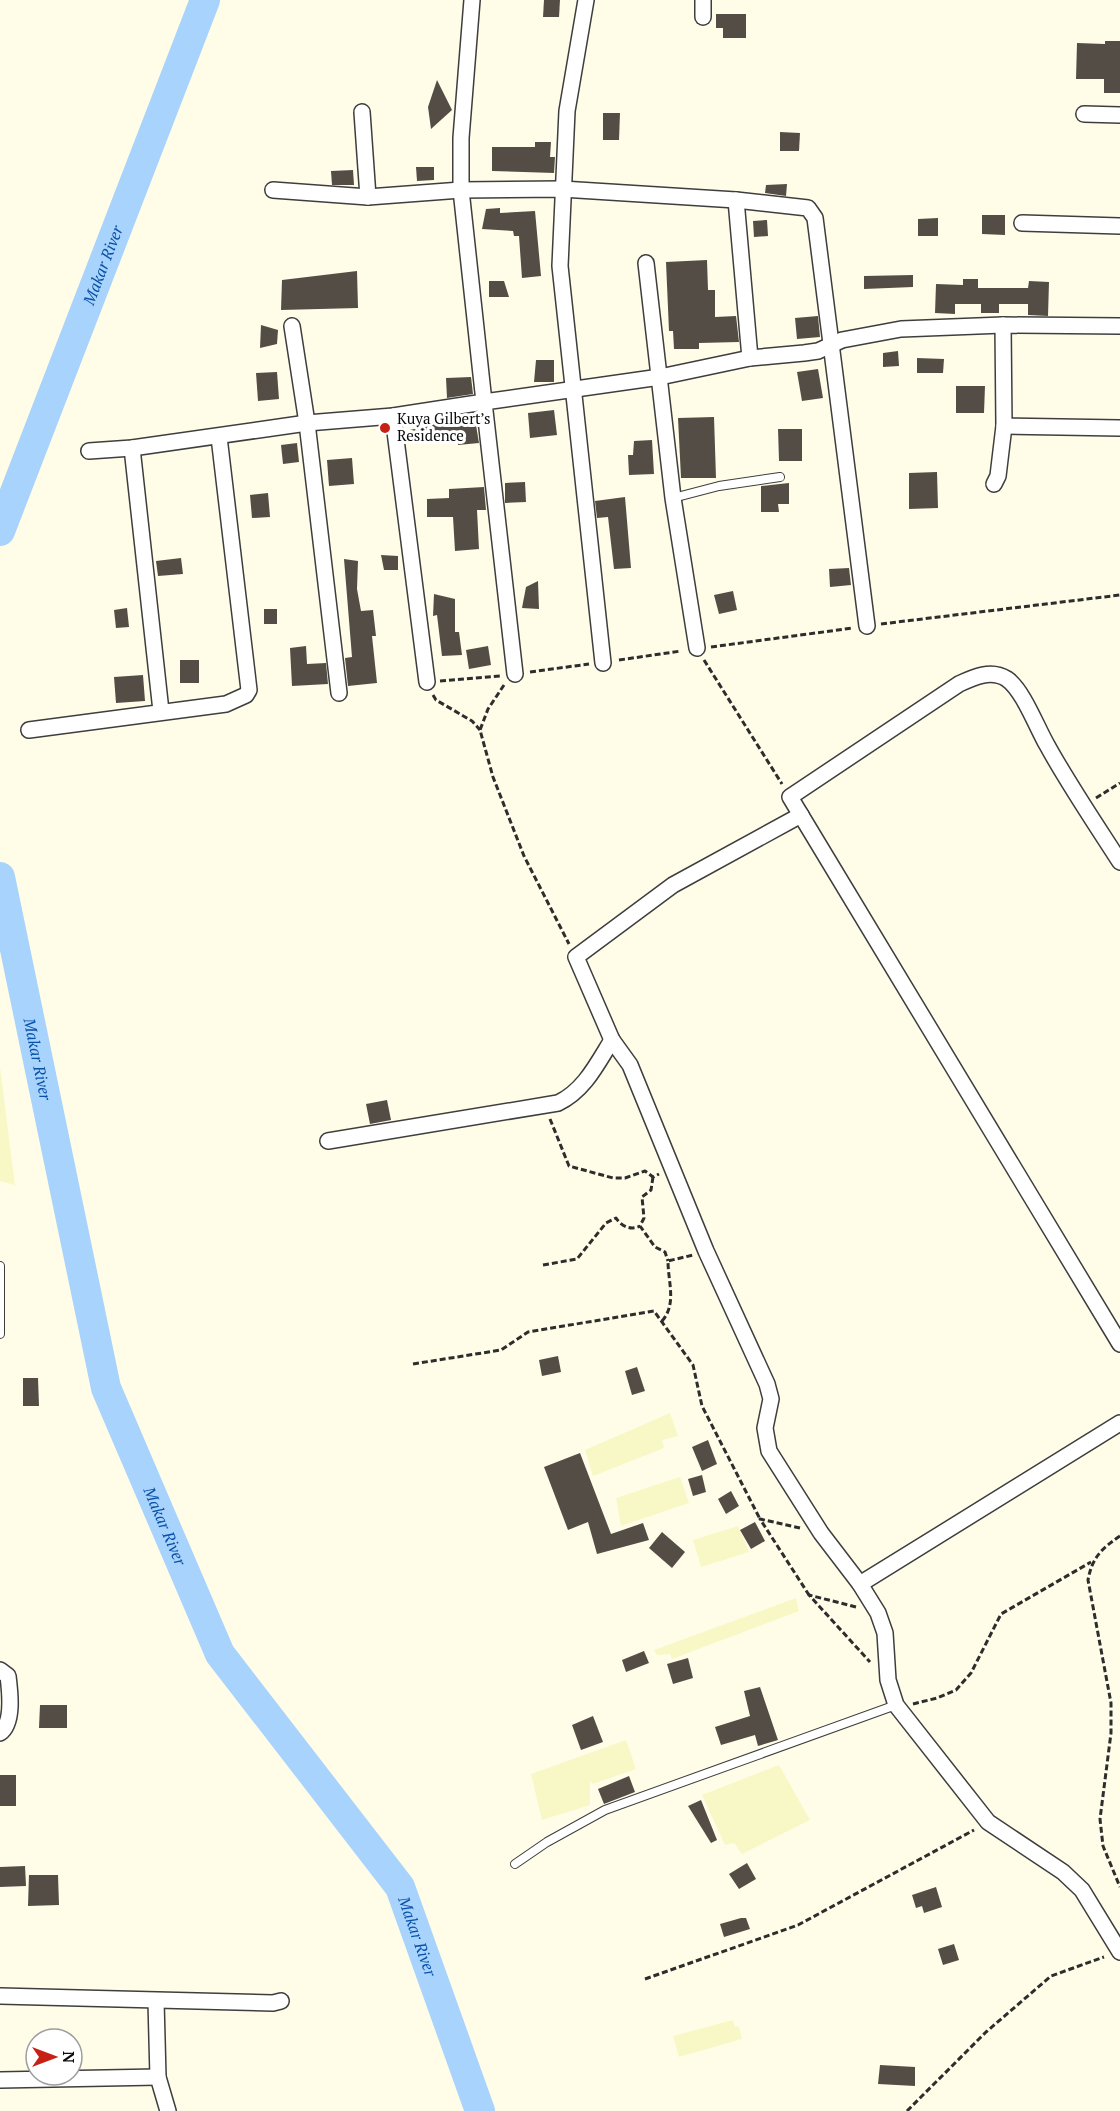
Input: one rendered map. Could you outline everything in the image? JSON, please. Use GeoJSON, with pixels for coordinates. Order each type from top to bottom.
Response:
{"type":"FeatureCollection","features":[{"type":"Feature","properties":{"kind":"street"},"geometry":{"type":"LineString","coordinates":[[472,0],[461,138],[461,190],[515,674]]}},
{"type":"Feature","properties":{"kind":"street"},"geometry":{"type":"LineString","coordinates":[[586,0],[567,111],[560,266],[603,663]]}},
{"type":"Feature","properties":{"kind":"street"},"geometry":{"type":"LineString","coordinates":[[703,17],[704,0]]}},
{"type":"Feature","properties":{"kind":"street"},"geometry":{"type":"LineString","coordinates":[[362,112],[368,197]]}},
{"type":"Feature","properties":{"kind":"street"},"geometry":{"type":"LineString","coordinates":[[1084,114],[1120,115]]}},
{"type":"Feature","properties":{"kind":"street"},"geometry":{"type":"LineString","coordinates":[[273,190],[368,197],[461,190],[562,189],[736,200],[801,206],[813,212],[867,626]]}},
{"type":"Feature","properties":{"kind":"street"},"geometry":{"type":"LineString","coordinates":[[736,200],[750,358]]}},
{"type":"Feature","properties":{"kind":"street"},"geometry":{"type":"LineString","coordinates":[[1022,223],[1120,226]]}},
{"type":"Feature","properties":{"kind":"street"},"geometry":{"type":"LineString","coordinates":[[646,263],[674,498],[697,648]]}},
{"type":"Feature","properties":{"kind":"street"},"geometry":{"type":"LineString","coordinates":[[993,484],[998,476],[1005,426],[1003,325]]}},
{"type":"Feature","properties":{"kind":"street"},"geometry":{"type":"LineString","coordinates":[[89,452],[307,423],[393,416],[572,391],[750,358],[811,352],[854,337],[901,329],[1003,325],[1120,326]]}},
{"type":"Feature","properties":{"kind":"street"},"geometry":{"type":"LineString","coordinates":[[291,326],[307,423],[339,693]]}},
{"type":"Feature","properties":{"kind":"street"},"geometry":{"type":"LineString","coordinates":[[393,416],[427,682]]}},
{"type":"Feature","properties":{"kind":"street"},"geometry":{"type":"LineString","coordinates":[[1005,426],[1120,428]]}},
{"type":"Feature","properties":{"kind":"street"},"geometry":{"type":"LineString","coordinates":[[29,730],[226,704],[241,700],[249,690],[219,436]]}},
{"type":"Feature","properties":{"kind":"street"},"geometry":{"type":"LineString","coordinates":[[132,448],[161,711]]}},
{"type":"Feature","properties":{"kind":"street"},"geometry":{"type":"LineString","coordinates":[[1120,862],[1084,806],[1018,693],[1009,681],[992,675],[978,675],[959,684],[790,797],[1120,1344]]}},
{"type":"Feature","properties":{"kind":"street"},"geometry":{"type":"LineString","coordinates":[[801,815],[673,885],[576,957],[612,1040],[630,1065],[706,1251],[767,1384],[771,1399],[765,1428],[770,1451],[821,1533],[860,1584],[878,1613],[885,1633],[888,1680],[896,1705],[988,1822],[1063,1872],[1082,1890],[1120,1951]]}},
{"type":"Feature","properties":{"kind":"street"},"geometry":{"type":"LineString","coordinates":[[328,1141],[546,1106],[570,1097],[581,1087],[612,1040]]}},
{"type":"Feature","properties":{"kind":"street"},"geometry":{"type":"LineString","coordinates":[[860,1584],[1120,1423]]}},
{"type":"Feature","properties":{"kind":"street"},"geometry":{"type":"LineString","coordinates":[[0,1670],[8,1676],[9,1721],[6,1729],[0,1733]]}},
{"type":"Feature","properties":{"kind":"street"},"geometry":{"type":"LineString","coordinates":[[0,1996],[156,2001],[273,2003],[280,2001]]}},
{"type":"Feature","properties":{"kind":"street"},"geometry":{"type":"LineString","coordinates":[[156,2001],[158,2077],[168,2111]]}},
{"type":"Feature","properties":{"kind":"street"},"geometry":{"type":"LineString","coordinates":[[0,2080],[158,2077]]}},
{"type":"Feature","properties":{"kind":"lane"},"geometry":{"type":"LineString","coordinates":[[674,498],[718,486],[780,477]]}},
{"type":"Feature","properties":{"kind":"lane"},"geometry":{"type":"LineString","coordinates":[[0,1266],[0,1334]]}},
{"type":"Feature","properties":{"kind":"lane"},"geometry":{"type":"LineString","coordinates":[[515,1864],[547,1842],[605,1810],[896,1705]]}},
{"type":"Feature","properties":{"kind":"path"},"geometry":{"type":"LineString","coordinates":[[576,957],[524,856],[493,777],[480,730],[472,721],[436,700],[427,682],[603,663],[697,648],[1120,595]]}},
{"type":"Feature","properties":{"kind":"path"},"geometry":{"type":"LineString","coordinates":[[697,648],[790,797]]}},
{"type":"Feature","properties":{"kind":"path"},"geometry":{"type":"LineString","coordinates":[[480,730],[488,709],[501,687],[515,674]]}},
{"type":"Feature","properties":{"kind":"path"},"geometry":{"type":"LineString","coordinates":[[1084,806],[1120,783]]}},
{"type":"Feature","properties":{"kind":"path"},"geometry":{"type":"LineString","coordinates":[[546,1106],[569,1166],[613,1178],[624,1178],[645,1171],[653,1177]]}},
{"type":"Feature","properties":{"kind":"path"},"geometry":{"type":"LineString","coordinates":[[653,1177],[672,1168]]}},
{"type":"Feature","properties":{"kind":"path"},"geometry":{"type":"LineString","coordinates":[[543,1265],[577,1259],[606,1223],[616,1218],[622,1226],[633,1228],[640,1226],[645,1218],[642,1197],[651,1190],[653,1177]]}},
{"type":"Feature","properties":{"kind":"path"},"geometry":{"type":"LineString","coordinates":[[640,1226],[655,1247],[665,1252],[668,1261],[672,1304],[669,1313],[662,1321]]}},
{"type":"Feature","properties":{"kind":"path"},"geometry":{"type":"LineString","coordinates":[[668,1261],[706,1251]]}},
{"type":"Feature","properties":{"kind":"path"},"geometry":{"type":"LineString","coordinates":[[412,1364],[501,1350],[528,1332],[654,1311],[693,1365],[702,1406],[760,1519],[809,1594],[888,1680]]}},
{"type":"Feature","properties":{"kind":"path"},"geometry":{"type":"LineString","coordinates":[[760,1519],[821,1533]]}},
{"type":"Feature","properties":{"kind":"path"},"geometry":{"type":"LineString","coordinates":[[896,1705],[927,1701],[956,1690],[971,1673],[1000,1614],[1091,1562],[1104,1547],[1120,1536]]}},
{"type":"Feature","properties":{"kind":"path"},"geometry":{"type":"LineString","coordinates":[[1091,1562],[1088,1580],[1112,1703],[1111,1733],[1100,1819],[1103,1846],[1120,1887]]}},
{"type":"Feature","properties":{"kind":"path"},"geometry":{"type":"LineString","coordinates":[[809,1594],[878,1613]]}},
{"type":"Feature","properties":{"kind":"path"},"geometry":{"type":"LineString","coordinates":[[645,1979],[798,1925],[988,1822]]}},
{"type":"Feature","properties":{"kind":"path"},"geometry":{"type":"LineString","coordinates":[[908,2111],[987,2032],[1051,1976],[1120,1951]]}},
{"type":"Feature","properties":{"kind":"green space"},"geometry":{"type":"Polygon","coordinates":[[[0,1067],[15,1185],[0,1181],[0,1067]]]}},
{"type":"Feature","properties":{"kind":"green space"},"geometry":{"type":"Polygon","coordinates":[[[670,1413],[678,1436],[662,1440],[664,1448],[593,1476],[585,1450],[670,1413]]]}},
{"type":"Feature","properties":{"kind":"green space"},"geometry":{"type":"Polygon","coordinates":[[[680,1477],[689,1503],[621,1526],[616,1498],[680,1477]]]}},
{"type":"Feature","properties":{"kind":"green space"},"geometry":{"type":"Polygon","coordinates":[[[738,1526],[749,1552],[701,1567],[693,1540],[738,1526]]]}},
{"type":"Feature","properties":{"kind":"green space"},"geometry":{"type":"Polygon","coordinates":[[[796,1598],[799,1611],[672,1659],[670,1654],[657,1655],[654,1650],[796,1598]]]}},
{"type":"Feature","properties":{"kind":"green space"},"geometry":{"type":"Polygon","coordinates":[[[626,1740],[636,1769],[593,1784],[590,1781],[590,1805],[542,1820],[531,1774],[626,1740]]]}},
{"type":"Feature","properties":{"kind":"green space"},"geometry":{"type":"Polygon","coordinates":[[[779,1765],[810,1820],[742,1854],[734,1843],[725,1845],[702,1795],[779,1765]]]}},
{"type":"Feature","properties":{"kind":"green space"},"geometry":{"type":"Polygon","coordinates":[[[733,2020],[735,2027],[739,2026],[742,2039],[679,2057],[673,2036],[733,2020]]]}},
{"type":"Feature","properties":{"kind":"building"},"geometry":{"type":"Polygon","coordinates":[[[544,0],[560,0],[559,17],[543,17],[544,0]]]}},
{"type":"Feature","properties":{"kind":"building"},"geometry":{"type":"Polygon","coordinates":[[[716,14],[746,14],[746,38],[723,38],[723,28],[716,28],[716,14]]]}},
{"type":"Feature","properties":{"kind":"building"},"geometry":{"type":"Polygon","coordinates":[[[1105,41],[1120,41],[1120,93],[1104,93],[1104,79],[1076,79],[1077,43],[1105,44],[1105,41]]]}},
{"type":"Feature","properties":{"kind":"building"},"geometry":{"type":"Polygon","coordinates":[[[437,80],[452,110],[431,129],[428,107],[437,80]]]}},
{"type":"Feature","properties":{"kind":"building"},"geometry":{"type":"Polygon","coordinates":[[[603,113],[620,113],[619,140],[603,140],[603,113]]]}},
{"type":"Feature","properties":{"kind":"building"},"geometry":{"type":"Polygon","coordinates":[[[780,132],[800,133],[799,151],[780,151],[780,132]]]}},
{"type":"Feature","properties":{"kind":"building"},"geometry":{"type":"Polygon","coordinates":[[[535,142],[551,142],[550,157],[555,157],[554,173],[492,171],[492,147],[535,147],[535,142]]]}},
{"type":"Feature","properties":{"kind":"building"},"geometry":{"type":"Polygon","coordinates":[[[416,167],[434,167],[434,180],[417,181],[416,167]]]}},
{"type":"Feature","properties":{"kind":"building"},"geometry":{"type":"Polygon","coordinates":[[[353,170],[354,185],[332,185],[331,171],[353,170]]]}},
{"type":"Feature","properties":{"kind":"building"},"geometry":{"type":"Polygon","coordinates":[[[787,184],[786,196],[765,193],[766,185],[787,184]]]}},
{"type":"Feature","properties":{"kind":"building"},"geometry":{"type":"Polygon","coordinates":[[[500,208],[500,213],[535,211],[541,276],[522,278],[519,236],[514,236],[513,231],[482,229],[486,209],[500,208]]]}},
{"type":"Feature","properties":{"kind":"building"},"geometry":{"type":"Polygon","coordinates":[[[982,215],[1005,215],[1005,235],[982,234],[982,215]]]}},
{"type":"Feature","properties":{"kind":"building"},"geometry":{"type":"Polygon","coordinates":[[[938,218],[938,236],[918,236],[918,219],[938,218]]]}},
{"type":"Feature","properties":{"kind":"building"},"geometry":{"type":"Polygon","coordinates":[[[767,220],[768,236],[754,237],[753,221],[767,220]]]}},
{"type":"Feature","properties":{"kind":"building"},"geometry":{"type":"Polygon","coordinates":[[[707,260],[708,290],[715,290],[715,317],[736,316],[739,342],[699,343],[699,349],[674,349],[673,331],[669,331],[666,262],[707,260]]]}},
{"type":"Feature","properties":{"kind":"building"},"geometry":{"type":"Polygon","coordinates":[[[357,271],[358,308],[281,310],[282,280],[357,271]]]}},
{"type":"Feature","properties":{"kind":"building"},"geometry":{"type":"Polygon","coordinates":[[[913,275],[913,287],[864,289],[864,276],[913,275]]]}},
{"type":"Feature","properties":{"kind":"building"},"geometry":{"type":"Polygon","coordinates":[[[963,279],[978,279],[978,288],[1028,288],[1029,281],[1049,282],[1048,316],[1028,315],[1028,304],[999,304],[999,313],[981,313],[981,304],[955,304],[955,314],[935,313],[936,284],[963,285],[963,279]]]}},
{"type":"Feature","properties":{"kind":"building"},"geometry":{"type":"Polygon","coordinates":[[[489,281],[504,281],[509,297],[489,297],[489,281]]]}},
{"type":"Feature","properties":{"kind":"building"},"geometry":{"type":"Polygon","coordinates":[[[818,316],[820,337],[797,339],[795,318],[818,316]]]}},
{"type":"Feature","properties":{"kind":"building"},"geometry":{"type":"Polygon","coordinates":[[[261,325],[278,330],[277,344],[260,348],[261,325]]]}},
{"type":"Feature","properties":{"kind":"building"},"geometry":{"type":"Polygon","coordinates":[[[898,351],[899,366],[883,367],[883,353],[898,351]]]}},
{"type":"Feature","properties":{"kind":"building"},"geometry":{"type":"Polygon","coordinates":[[[917,358],[944,359],[943,373],[917,373],[917,358]]]}},
{"type":"Feature","properties":{"kind":"building"},"geometry":{"type":"Polygon","coordinates":[[[536,360],[554,360],[554,382],[534,382],[536,360]]]}},
{"type":"Feature","properties":{"kind":"building"},"geometry":{"type":"Polygon","coordinates":[[[818,369],[823,398],[802,401],[797,372],[818,369]]]}},
{"type":"Feature","properties":{"kind":"building"},"geometry":{"type":"Polygon","coordinates":[[[277,372],[279,399],[258,401],[256,373],[277,372]]]}},
{"type":"Feature","properties":{"kind":"building"},"geometry":{"type":"Polygon","coordinates":[[[471,377],[473,394],[447,398],[446,378],[471,377]]]}},
{"type":"Feature","properties":{"kind":"building"},"geometry":{"type":"Polygon","coordinates":[[[956,386],[985,386],[984,413],[956,413],[956,386]]]}},
{"type":"Feature","properties":{"kind":"building"},"geometry":{"type":"Polygon","coordinates":[[[554,410],[557,435],[530,438],[528,413],[554,410]]]}},
{"type":"Feature","properties":{"kind":"building"},"geometry":{"type":"Polygon","coordinates":[[[474,413],[479,443],[458,445],[458,439],[410,430],[448,421],[448,417],[474,413]]]}},
{"type":"Feature","properties":{"kind":"building"},"geometry":{"type":"Polygon","coordinates":[[[714,417],[716,478],[681,478],[678,418],[714,417]]]}},
{"type":"Feature","properties":{"kind":"building"},"geometry":{"type":"Polygon","coordinates":[[[778,429],[802,429],[802,461],[779,461],[778,429]]]}},
{"type":"Feature","properties":{"kind":"building"},"geometry":{"type":"Polygon","coordinates":[[[652,440],[654,474],[629,475],[628,455],[633,455],[634,441],[652,440]]]}},
{"type":"Feature","properties":{"kind":"building"},"geometry":{"type":"Polygon","coordinates":[[[297,443],[299,462],[283,464],[281,445],[297,443]]]}},
{"type":"Feature","properties":{"kind":"building"},"geometry":{"type":"Polygon","coordinates":[[[352,458],[354,484],[329,486],[327,460],[352,458]]]}},
{"type":"Feature","properties":{"kind":"building"},"geometry":{"type":"Polygon","coordinates":[[[937,472],[938,508],[909,509],[909,473],[937,472]]]}},
{"type":"Feature","properties":{"kind":"building"},"geometry":{"type":"Polygon","coordinates":[[[525,482],[526,502],[505,503],[505,483],[525,482]]]}},
{"type":"Feature","properties":{"kind":"building"},"geometry":{"type":"Polygon","coordinates":[[[789,483],[789,504],[778,504],[779,512],[761,512],[761,486],[789,483]]]}},
{"type":"Feature","properties":{"kind":"building"},"geometry":{"type":"Polygon","coordinates":[[[484,487],[486,510],[477,510],[479,549],[455,551],[453,517],[427,517],[427,499],[449,498],[449,489],[484,487]]]}},
{"type":"Feature","properties":{"kind":"building"},"geometry":{"type":"Polygon","coordinates":[[[268,493],[270,517],[252,518],[250,495],[268,493]]]}},
{"type":"Feature","properties":{"kind":"building"},"geometry":{"type":"Polygon","coordinates":[[[625,497],[631,568],[614,569],[608,517],[597,518],[595,501],[625,497]]]}},
{"type":"Feature","properties":{"kind":"building"},"geometry":{"type":"Polygon","coordinates":[[[381,555],[398,556],[398,570],[384,570],[381,555]]]}},
{"type":"Feature","properties":{"kind":"building"},"geometry":{"type":"Polygon","coordinates":[[[181,558],[183,574],[158,576],[156,561],[181,558]]]}},
{"type":"Feature","properties":{"kind":"building"},"geometry":{"type":"Polygon","coordinates":[[[344,559],[358,561],[357,589],[361,611],[373,610],[376,636],[372,636],[377,683],[348,686],[345,658],[352,657],[344,559]]]}},
{"type":"Feature","properties":{"kind":"building"},"geometry":{"type":"Polygon","coordinates":[[[849,568],[851,585],[830,587],[829,569],[849,568]]]}},
{"type":"Feature","properties":{"kind":"building"},"geometry":{"type":"Polygon","coordinates":[[[538,581],[539,609],[522,608],[526,587],[538,581]]]}},
{"type":"Feature","properties":{"kind":"building"},"geometry":{"type":"Polygon","coordinates":[[[733,591],[737,610],[719,614],[714,595],[733,591]]]}},
{"type":"Feature","properties":{"kind":"building"},"geometry":{"type":"Polygon","coordinates":[[[434,594],[455,599],[455,632],[459,632],[462,655],[442,656],[437,615],[433,616],[434,594]]]}},
{"type":"Feature","properties":{"kind":"building"},"geometry":{"type":"Polygon","coordinates":[[[127,608],[129,627],[116,628],[114,610],[127,608]]]}},
{"type":"Feature","properties":{"kind":"building"},"geometry":{"type":"Polygon","coordinates":[[[264,609],[277,609],[277,624],[264,624],[264,609]]]}},
{"type":"Feature","properties":{"kind":"building"},"geometry":{"type":"Polygon","coordinates":[[[306,646],[307,664],[326,663],[328,684],[292,686],[290,648],[306,646]]]}},
{"type":"Feature","properties":{"kind":"building"},"geometry":{"type":"Polygon","coordinates":[[[488,646],[491,665],[469,669],[466,650],[488,646]]]}},
{"type":"Feature","properties":{"kind":"building"},"geometry":{"type":"Polygon","coordinates":[[[180,660],[199,660],[199,683],[180,683],[180,660]]]}},
{"type":"Feature","properties":{"kind":"building"},"geometry":{"type":"Polygon","coordinates":[[[143,675],[145,701],[116,703],[114,677],[143,675]]]}},
{"type":"Feature","properties":{"kind":"building"},"geometry":{"type":"Polygon","coordinates":[[[387,1100],[391,1120],[370,1124],[366,1104],[387,1100]]]}},
{"type":"Feature","properties":{"kind":"building"},"geometry":{"type":"Polygon","coordinates":[[[558,1356],[561,1372],[542,1376],[539,1360],[558,1356]]]}},
{"type":"Feature","properties":{"kind":"building"},"geometry":{"type":"Polygon","coordinates":[[[637,1367],[645,1391],[632,1395],[625,1371],[637,1367]]]}},
{"type":"Feature","properties":{"kind":"building"},"geometry":{"type":"Polygon","coordinates":[[[23,1378],[38,1378],[39,1406],[23,1406],[23,1378]]]}},
{"type":"Feature","properties":{"kind":"building"},"geometry":{"type":"Polygon","coordinates":[[[708,1440],[717,1464],[702,1471],[692,1447],[708,1440]]]}},
{"type":"Feature","properties":{"kind":"building"},"geometry":{"type":"Polygon","coordinates":[[[580,1453],[611,1534],[643,1523],[649,1540],[597,1554],[588,1522],[568,1530],[544,1467],[580,1453]]]}},
{"type":"Feature","properties":{"kind":"building"},"geometry":{"type":"Polygon","coordinates":[[[702,1475],[706,1492],[693,1496],[688,1479],[702,1475]]]}},
{"type":"Feature","properties":{"kind":"building"},"geometry":{"type":"Polygon","coordinates":[[[731,1491],[739,1506],[726,1514],[718,1499],[731,1491]]]}},
{"type":"Feature","properties":{"kind":"building"},"geometry":{"type":"Polygon","coordinates":[[[755,1522],[765,1541],[751,1549],[740,1530],[755,1522]]]}},
{"type":"Feature","properties":{"kind":"building"},"geometry":{"type":"Polygon","coordinates":[[[662,1532],[685,1552],[672,1568],[649,1548],[662,1532]]]}},
{"type":"Feature","properties":{"kind":"building"},"geometry":{"type":"Polygon","coordinates":[[[644,1651],[649,1663],[626,1672],[622,1660],[644,1651]]]}},
{"type":"Feature","properties":{"kind":"building"},"geometry":{"type":"Polygon","coordinates":[[[688,1658],[693,1678],[673,1684],[667,1664],[688,1658]]]}},
{"type":"Feature","properties":{"kind":"building"},"geometry":{"type":"Polygon","coordinates":[[[760,1687],[778,1740],[758,1746],[755,1735],[721,1745],[715,1727],[750,1716],[744,1691],[760,1687]]]}},
{"type":"Feature","properties":{"kind":"building"},"geometry":{"type":"Polygon","coordinates":[[[40,1705],[67,1705],[67,1728],[39,1728],[40,1705]]]}},
{"type":"Feature","properties":{"kind":"building"},"geometry":{"type":"Polygon","coordinates":[[[593,1716],[603,1742],[581,1750],[572,1725],[593,1716]]]}},
{"type":"Feature","properties":{"kind":"building"},"geometry":{"type":"Polygon","coordinates":[[[0,1775],[16,1775],[16,1806],[0,1806],[0,1775]]]}},
{"type":"Feature","properties":{"kind":"building"},"geometry":{"type":"Polygon","coordinates":[[[629,1776],[635,1792],[604,1804],[598,1789],[629,1776]]]}},
{"type":"Feature","properties":{"kind":"building"},"geometry":{"type":"Polygon","coordinates":[[[701,1800],[717,1840],[711,1843],[688,1806],[701,1800]]]}},
{"type":"Feature","properties":{"kind":"building"},"geometry":{"type":"Polygon","coordinates":[[[747,1863],[756,1879],[739,1889],[729,1874],[747,1863]]]}},
{"type":"Feature","properties":{"kind":"building"},"geometry":{"type":"Polygon","coordinates":[[[25,1866],[26,1886],[0,1887],[0,1867],[25,1866]]]}},
{"type":"Feature","properties":{"kind":"building"},"geometry":{"type":"Polygon","coordinates":[[[29,1875],[58,1875],[59,1905],[28,1906],[29,1875]]]}},
{"type":"Feature","properties":{"kind":"building"},"geometry":{"type":"Polygon","coordinates":[[[936,1887],[942,1907],[924,1913],[922,1906],[916,1908],[912,1895],[936,1887]]]}},
{"type":"Feature","properties":{"kind":"building"},"geometry":{"type":"Polygon","coordinates":[[[746,1918],[750,1929],[724,1937],[720,1924],[746,1918]]]}},
{"type":"Feature","properties":{"kind":"building"},"geometry":{"type":"Polygon","coordinates":[[[954,1944],[959,1960],[943,1965],[938,1949],[954,1944]]]}},
{"type":"Feature","properties":{"kind":"building"},"geometry":{"type":"Polygon","coordinates":[[[880,2065],[915,2067],[915,2086],[878,2084],[880,2065]]]}},
{"type":"Feature","properties":{"kind":"waterway","name":"Makar River"},"geometry":{"type":"LineString","coordinates":[[0,531],[205,0]]}},
{"type":"Feature","properties":{"kind":"waterway","name":"Makar River"},"geometry":{"type":"LineString","coordinates":[[0,877],[106,1388],[220,1654],[400,1887],[480,2111]]}},
{"type":"Feature","properties":{"kind":"place","name":"Kuya Gilbert’s Residence"},"geometry":{"type":"Point","coordinates":[385,428]}}]}
